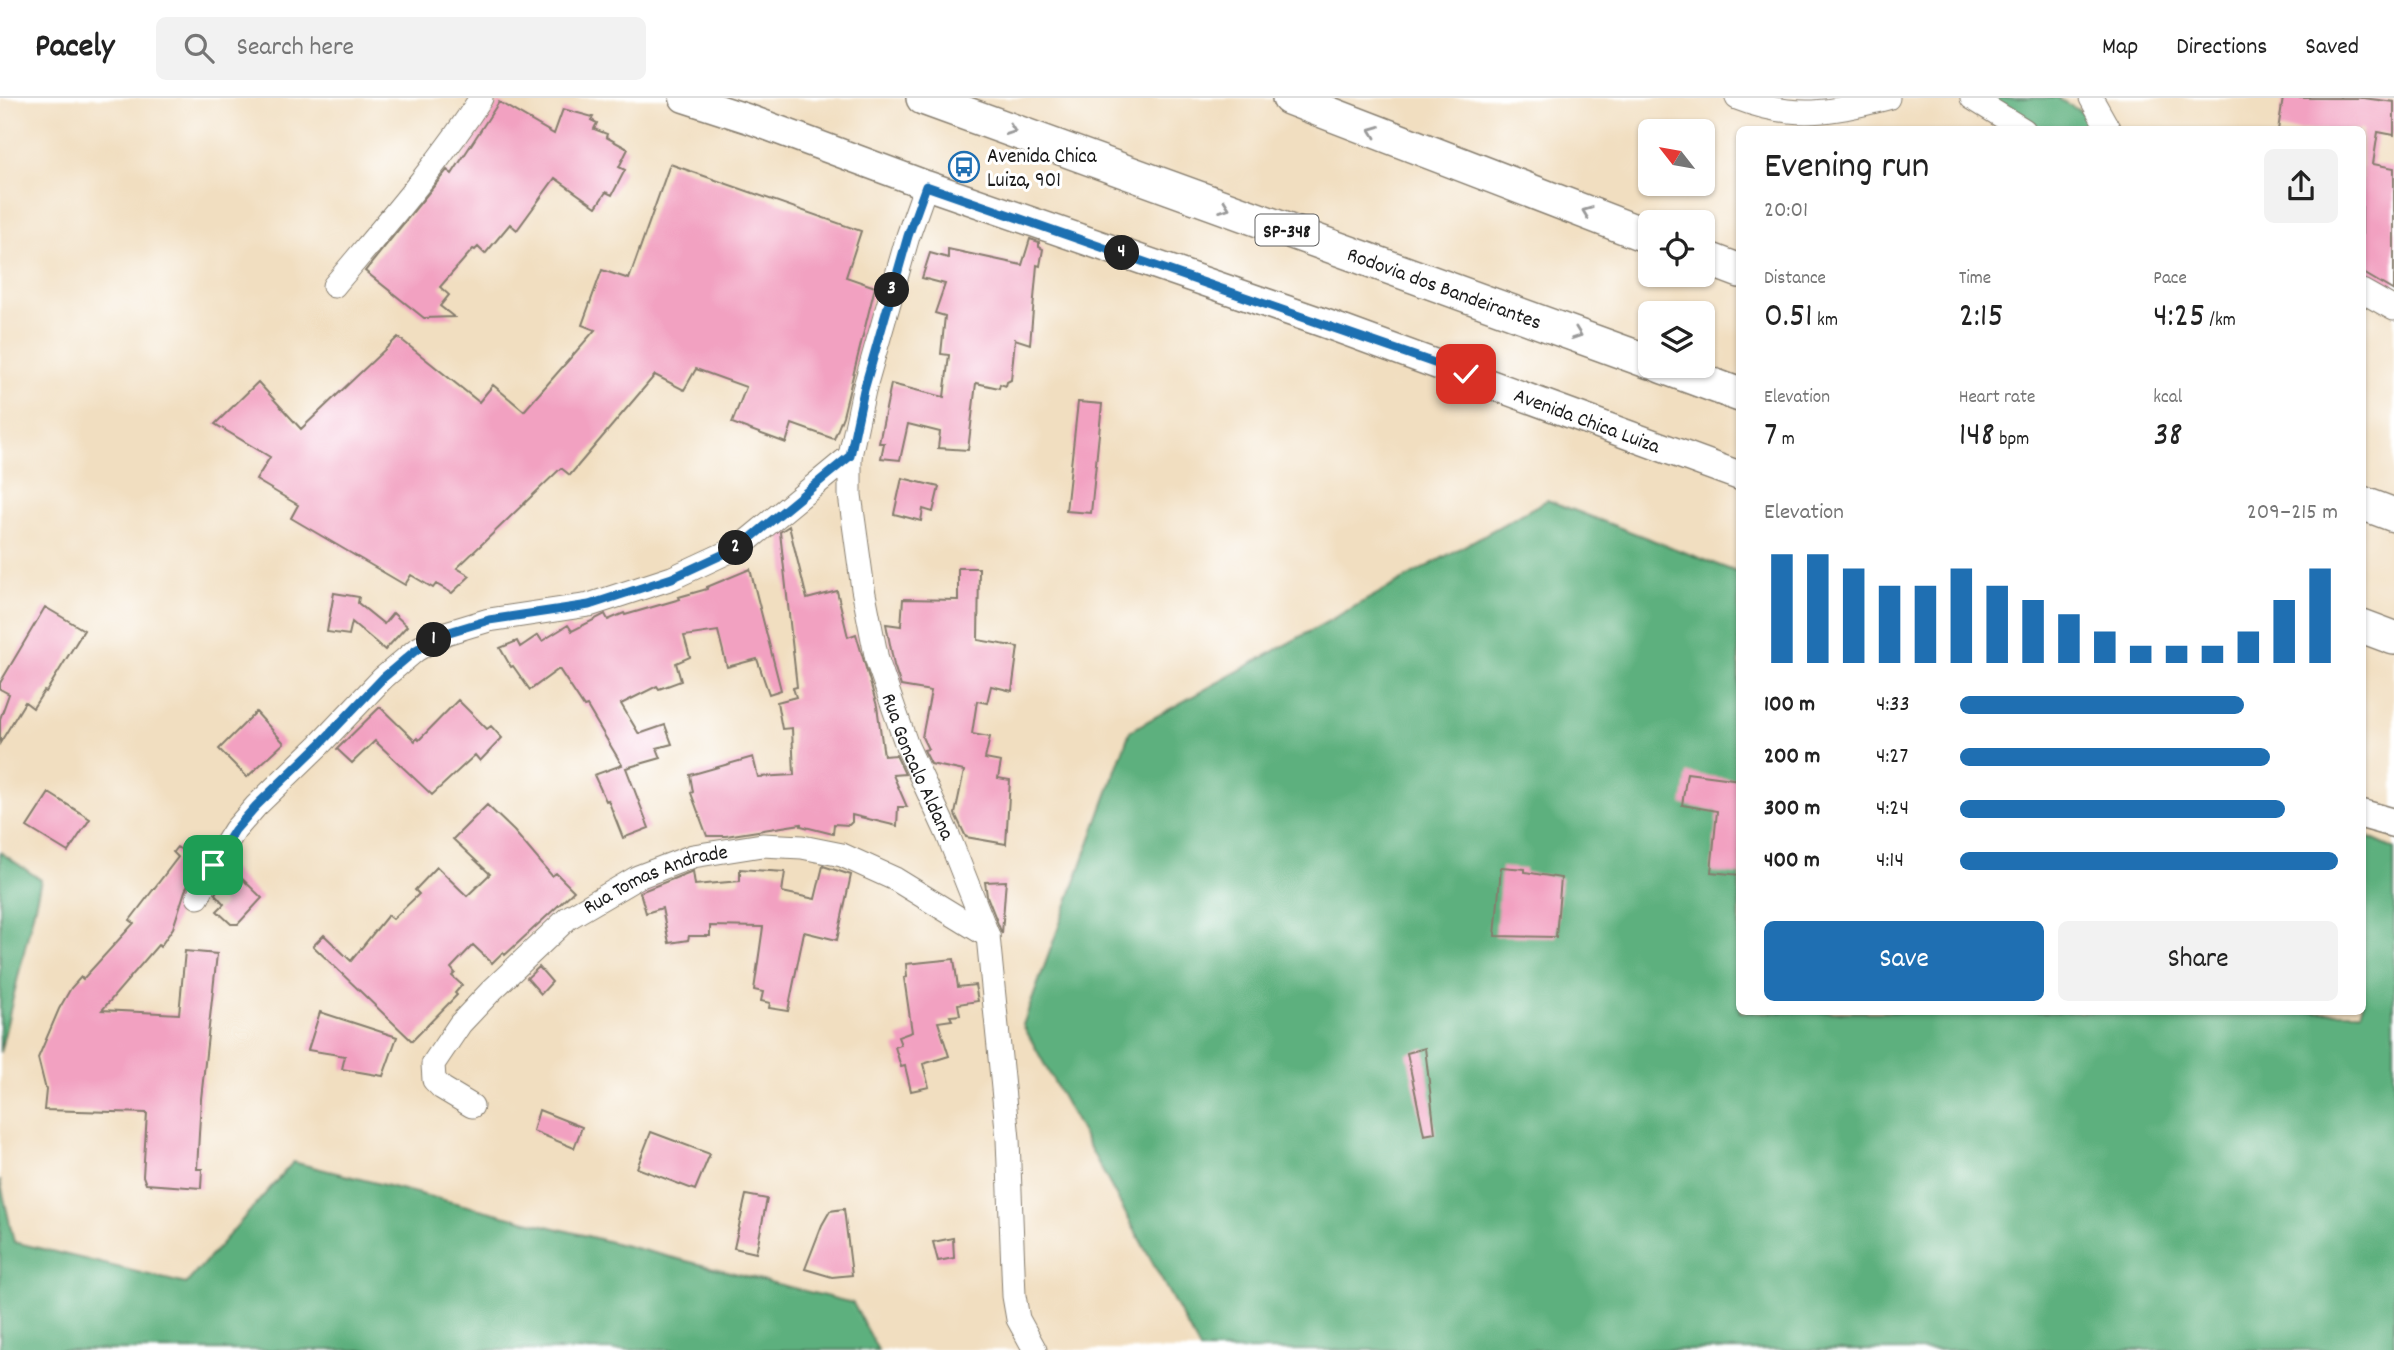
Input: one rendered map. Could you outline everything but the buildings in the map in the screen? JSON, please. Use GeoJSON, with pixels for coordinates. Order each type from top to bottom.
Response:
{"type":"FeatureCollection","features":[{"type":"Feature","properties":{"kind":"highway","name":"Rodovia dos Bandeirantes"},"geometry":{"type":"LineString","coordinates":[[923,98],[1638,358]]}},
{"type":"Feature","properties":{"kind":"highway"},"geometry":{"type":"LineString","coordinates":[[1289,98],[1638,232]]}},
{"type":"Feature","properties":{"kind":"highway"},"geometry":{"type":"LineString","coordinates":[[1715,262],[1736,269]]}},
{"type":"Feature","properties":{"kind":"highway"},"geometry":{"type":"LineString","coordinates":[[1694,378],[1736,394]]}},
{"type":"Feature","properties":{"kind":"highway"},"geometry":{"type":"LineString","coordinates":[[2366,504],[2394,515]]}},
{"type":"Feature","properties":{"kind":"highway"},"geometry":{"type":"LineString","coordinates":[[2366,628],[2394,638]]}},
{"type":"Feature","properties":{"kind":"main road","name":"Avenida Chica Luiza"},"geometry":{"type":"LineString","coordinates":[[684,98],[926,186],[1349,332],[1736,475]]}},
{"type":"Feature","properties":{"kind":"main road"},"geometry":{"type":"LineString","coordinates":[[2366,815],[2394,823]]}},
{"type":"Feature","properties":{"kind":"street"},"geometry":{"type":"LineString","coordinates":[[334,286],[462,128],[481,98]]}},
{"type":"Feature","properties":{"kind":"street"},"geometry":{"type":"LineString","coordinates":[[1737,98],[1785,113],[1858,106],[1888,98]]}},
{"type":"Feature","properties":{"kind":"street"},"geometry":{"type":"LineString","coordinates":[[1972,98],[2018,126]]}},
{"type":"Feature","properties":{"kind":"street"},"geometry":{"type":"LineString","coordinates":[[2091,98],[2107,126]]}},
{"type":"Feature","properties":{"kind":"street","name":"Rua Goncalo Aldana"},"geometry":{"type":"LineString","coordinates":[[926,186],[908,236],[864,390],[850,456],[850,495],[863,589],[877,660],[907,746],[948,835],[988,936],[1008,1139],[1014,1296],[1018,1319],[1035,1350]]}},
{"type":"Feature","properties":{"kind":"street"},"geometry":{"type":"LineString","coordinates":[[2366,293],[2394,309]]}},
{"type":"Feature","properties":{"kind":"street"},"geometry":{"type":"LineString","coordinates":[[198,897],[213,865],[235,830],[249,814],[383,678],[416,650],[446,633],[489,620],[589,605],[672,578],[741,546],[850,456]]}},
{"type":"Feature","properties":{"kind":"street","name":"Rua Tomas Andrade"},"geometry":{"type":"LineString","coordinates":[[472,1106],[434,1080],[433,1064],[460,1024],[568,918],[638,877],[693,856],[762,845],[802,847],[842,855],[895,879],[988,936]]}},
{"type":"Feature","properties":{"kind":"green space"},"geometry":{"type":"Polygon","coordinates":[[[1977,98],[2057,98],[2085,114],[2091,126],[2027,126],[1977,98]]]}},
{"type":"Feature","properties":{"kind":"green space"},"geometry":{"type":"Polygon","coordinates":[[[1547,500],[1736,572],[1736,1015],[2366,1015],[2366,836],[2394,849],[2394,1350],[1200,1350],[1023,1025],[1130,731],[1547,500]]]}},
{"type":"Feature","properties":{"kind":"green space"},"geometry":{"type":"Polygon","coordinates":[[[0,852],[41,880],[0,1053],[0,852]]]}},
{"type":"Feature","properties":{"kind":"green space"},"geometry":{"type":"Polygon","coordinates":[[[293,1162],[853,1303],[878,1350],[0,1350],[0,1180],[14,1242],[186,1284],[293,1162]]]}},
{"type":"Feature","properties":{"kind":"place","name":"Avenida Chica Luiza, 901"},"geometry":{"type":"Point","coordinates":[964,167]}},
{"type":"Feature","properties":{"kind":"route"},"geometry":{"type":"LineString","coordinates":[[213,865],[235,830],[256,806],[383,678],[416,650],[446,633],[489,620],[589,605],[672,578],[741,546],[850,456],[864,390],[908,236],[926,186],[1466,374]]}}]}
